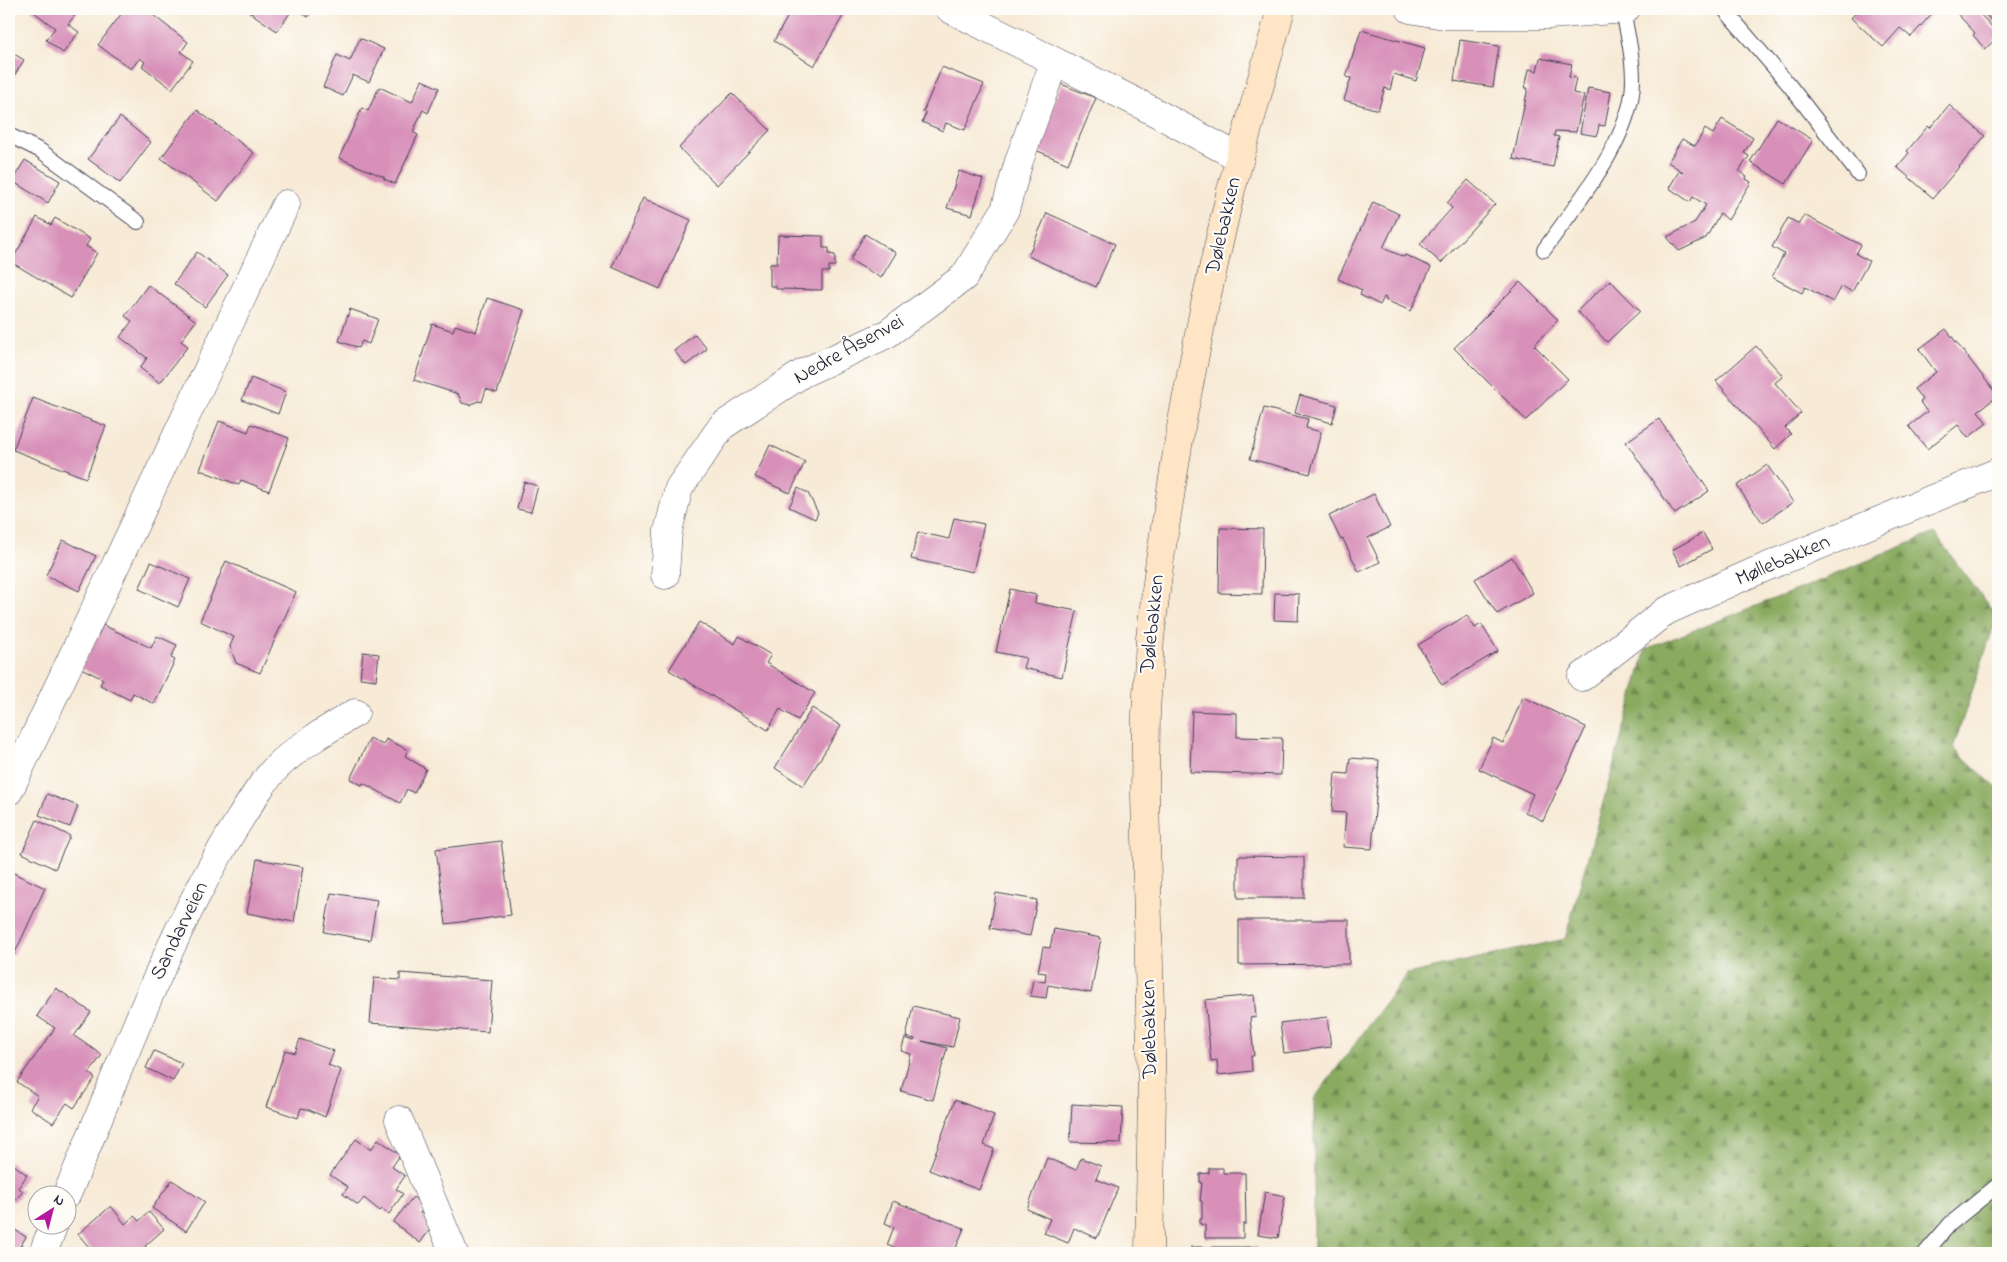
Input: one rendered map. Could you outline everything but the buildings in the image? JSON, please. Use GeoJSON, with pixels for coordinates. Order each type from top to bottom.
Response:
{"type":"FeatureCollection","features":[{"type":"Feature","properties":{"kind":"main road","name":"Dølebakken"},"geometry":{"type":"LineString","coordinates":[[1149,1253],[1152,1095],[1145,794],[1146,714],[1150,638],[1160,558],[1182,422],[1205,304],[1240,158],[1281,9]]}},
{"type":"Feature","properties":{"kind":"street"},"geometry":{"type":"LineString","coordinates":[[950,9],[1138,103],[1240,158]]}},
{"type":"Feature","properties":{"kind":"street"},"geometry":{"type":"LineString","coordinates":[[1410,9],[1444,15],[1548,15],[1626,9]]}},
{"type":"Feature","properties":{"kind":"street","name":"Nedre Åsenvei"},"geometry":{"type":"LineString","coordinates":[[665,574],[668,531],[679,488],[722,426],[804,373],[887,334],[964,277],[1005,210],[1019,161],[1054,62]]}},
{"type":"Feature","properties":{"kind":"street"},"geometry":{"type":"LineString","coordinates":[[9,791],[286,204]]}},
{"type":"Feature","properties":{"kind":"street","name":"Møllebakken"},"geometry":{"type":"LineString","coordinates":[[1582,677],[1666,611],[1754,572],[1998,472]]}},
{"type":"Feature","properties":{"kind":"street","name":"Sandarveien"},"geometry":{"type":"LineString","coordinates":[[71,1184],[158,976],[216,858],[250,802],[279,764],[317,736],[355,713]]}},
{"type":"Feature","properties":{"kind":"street"},"geometry":{"type":"LineString","coordinates":[[399,1120],[454,1253]]}},
{"type":"Feature","properties":{"kind":"street"},"geometry":{"type":"LineString","coordinates":[[43,1253],[50,1234]]}},
{"type":"Feature","properties":{"kind":"lane"},"geometry":{"type":"LineString","coordinates":[[1544,250],[1614,148],[1628,113],[1634,82],[1631,47],[1622,9]]}},
{"type":"Feature","properties":{"kind":"lane"},"geometry":{"type":"LineString","coordinates":[[1724,9],[1790,86],[1858,174]]}},
{"type":"Feature","properties":{"kind":"lane"},"geometry":{"type":"LineString","coordinates":[[9,135],[41,151],[138,222]]}},
{"type":"Feature","properties":{"kind":"lane"},"geometry":{"type":"LineString","coordinates":[[1925,1253],[1950,1224],[1998,1185]]}},
{"type":"Feature","properties":{"kind":"green space"},"geometry":{"type":"Polygon","coordinates":[[[1934,533],[1997,617],[1953,748],[1998,789],[1998,1253],[1314,1253],[1314,1099],[1407,974],[1565,939],[1646,649],[1799,589],[1934,533]]]}}]}
